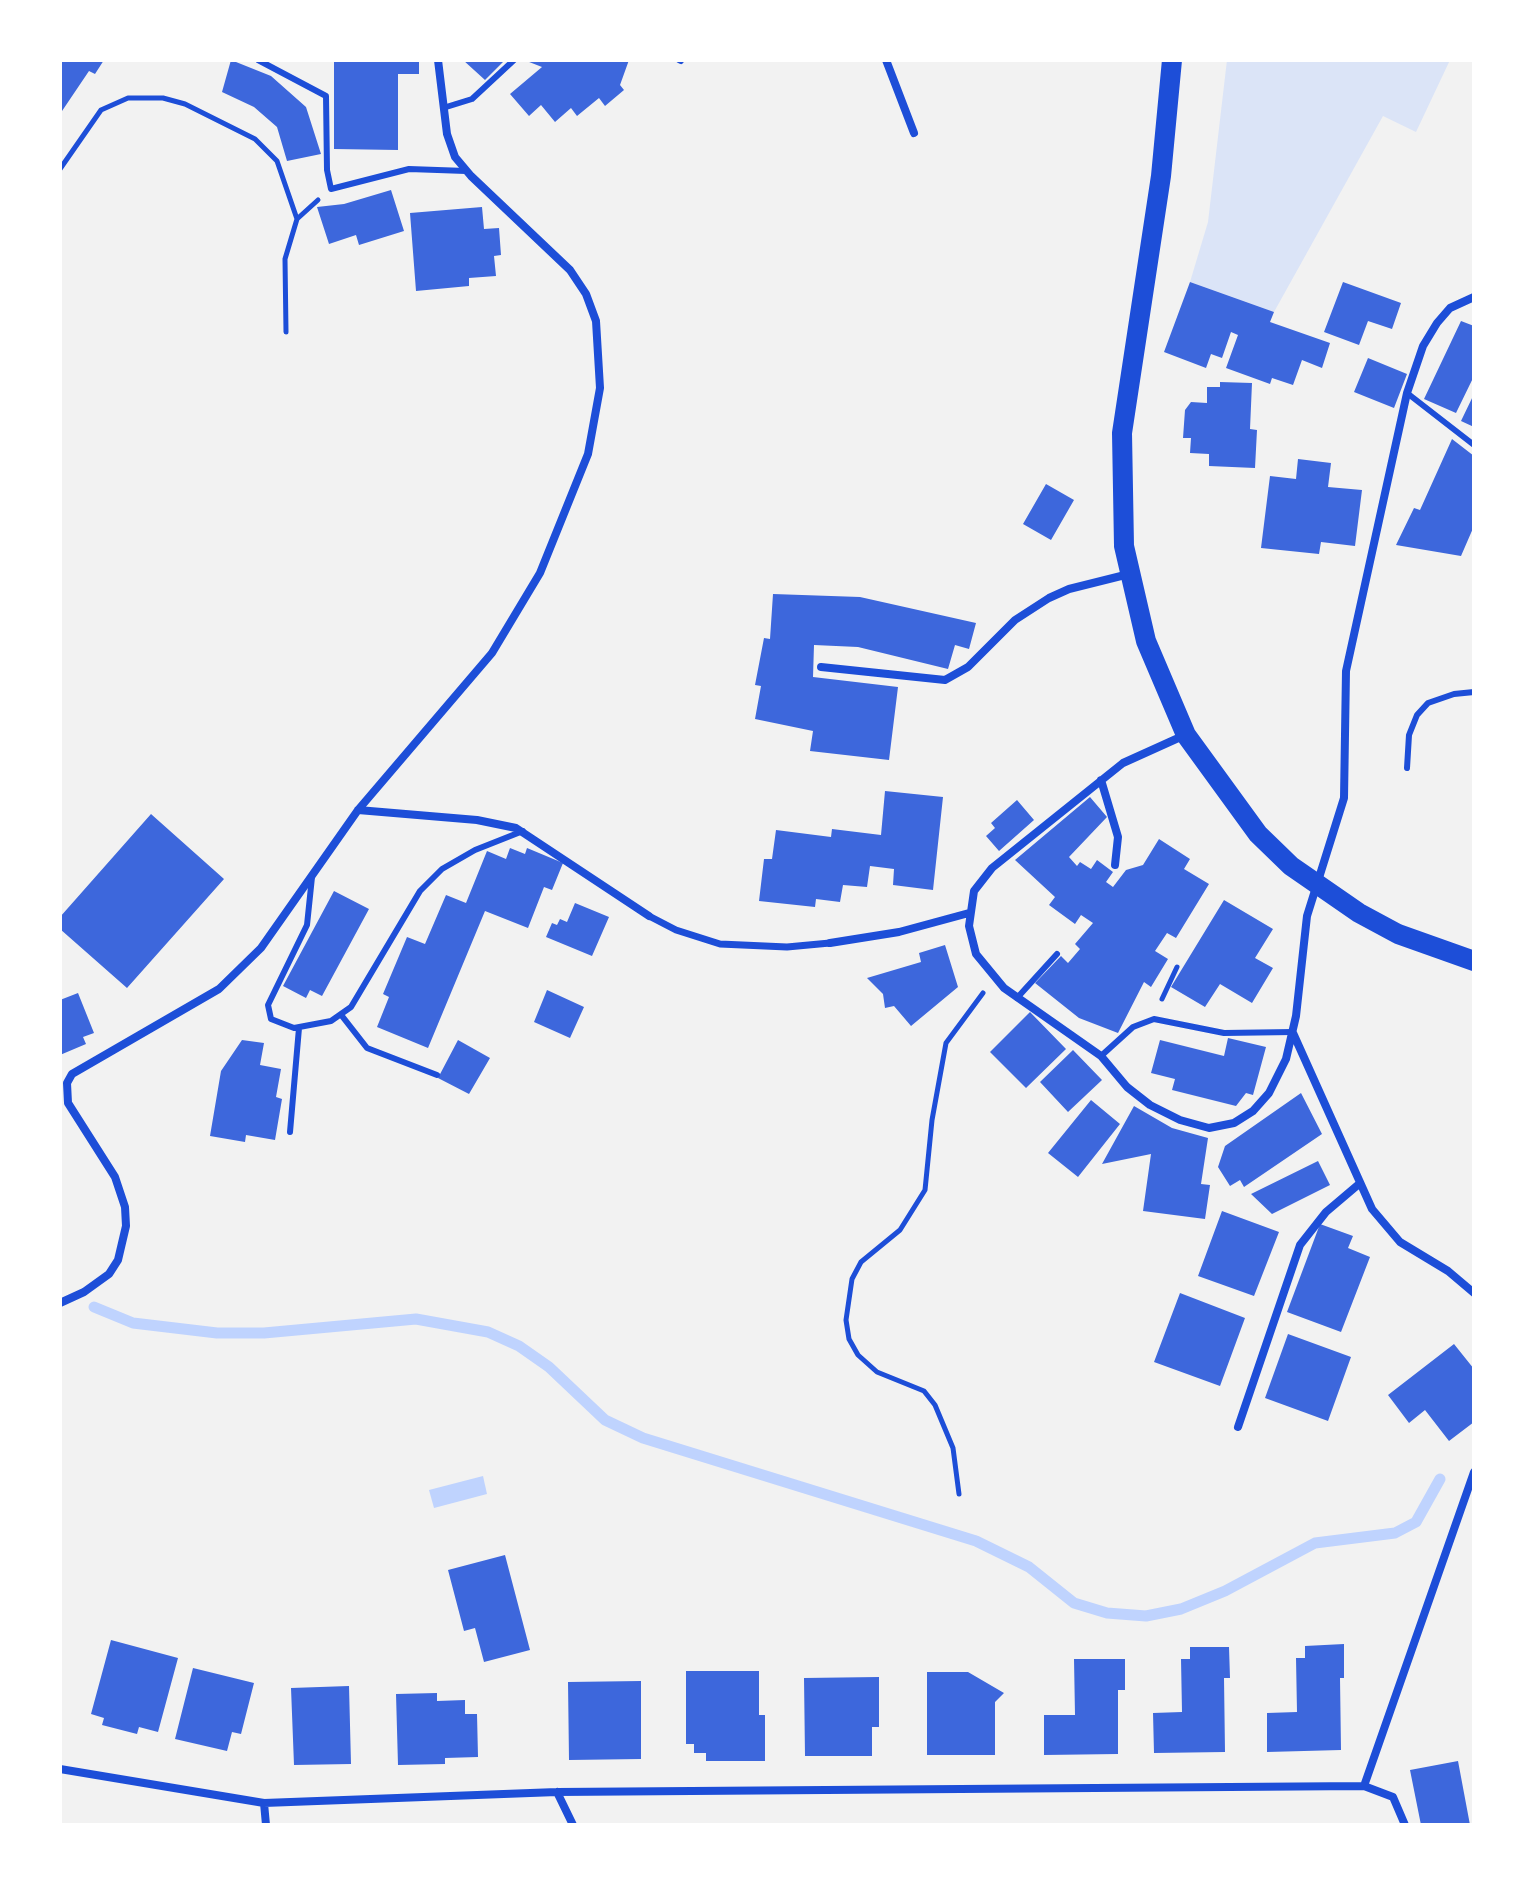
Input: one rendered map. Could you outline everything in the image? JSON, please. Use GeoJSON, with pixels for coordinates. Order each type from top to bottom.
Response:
{"type":"FeatureCollection","features":[{"type":"Feature","properties":{"kind":"main road"},"geometry":{"type":"LineString","coordinates":[[1172,60],[1161,176],[1123,419],[1121,505],[1129,574],[1146,641],[1186,735],[1258,834],[1316,885],[1398,934],[1474,961]]}},
{"type":"Feature","properties":{"kind":"street"},"geometry":{"type":"LineString","coordinates":[[60,1303],[91,1288],[109,1274],[118,1260],[126,1226],[121,1192],[72,1113],[67,1083],[80,1067],[195,1004],[233,977],[273,933],[358,810],[492,653],[518,612],[559,532],[595,422],[600,355],[596,321],[586,294],[570,270],[466,171],[450,145],[438,60]]}},
{"type":"Feature","properties":{"kind":"street"},"geometry":{"type":"LineString","coordinates":[[886,60],[914,133]]}},
{"type":"Feature","properties":{"kind":"street"},"geometry":{"type":"LineString","coordinates":[[1186,735],[1137,755],[1101,780],[992,868],[974,891],[969,913],[976,954],[994,978],[1017,998],[1101,1056],[1127,1087],[1164,1114],[1196,1125],[1222,1127],[1244,1118],[1269,1093],[1286,1059],[1293,1032],[1302,947],[1316,885],[1344,798],[1346,671],[1407,393],[1423,346],[1437,323],[1450,308],[1474,297]]}},
{"type":"Feature","properties":{"kind":"street"},"geometry":{"type":"LineString","coordinates":[[821,667],[945,680],[968,667],[1032,608],[1069,589],[1129,574]]}},
{"type":"Feature","properties":{"kind":"street"},"geometry":{"type":"LineString","coordinates":[[1101,780],[1118,837],[1115,865]]}},
{"type":"Feature","properties":{"kind":"street"},"geometry":{"type":"LineString","coordinates":[[358,810],[477,820],[523,831],[649,916],[676,930],[720,944],[787,947],[830,943],[899,932],[969,913]]}},
{"type":"Feature","properties":{"kind":"street"},"geometry":{"type":"LineString","coordinates":[[1293,1032],[1359,1184],[1385,1227],[1400,1242],[1448,1271],[1474,1293]]}},
{"type":"Feature","properties":{"kind":"street"},"geometry":{"type":"LineString","coordinates":[[1238,1427],[1300,1245],[1326,1212],[1359,1184]]}},
{"type":"Feature","properties":{"kind":"street"},"geometry":{"type":"LineString","coordinates":[[1364,1786],[1474,1472]]}},
{"type":"Feature","properties":{"kind":"street"},"geometry":{"type":"LineString","coordinates":[[60,1769],[264,1803],[557,1792],[1364,1786],[1393,1797],[1405,1825]]}},
{"type":"Feature","properties":{"kind":"street"},"geometry":{"type":"LineString","coordinates":[[557,1792],[573,1825]]}},
{"type":"Feature","properties":{"kind":"street"},"geometry":{"type":"LineString","coordinates":[[264,1803],[266,1825]]}},
{"type":"Feature","properties":{"kind":"lane"},"geometry":{"type":"LineString","coordinates":[[258,60],[326,96],[327,170],[331,189],[409,169],[466,171]]}},
{"type":"Feature","properties":{"kind":"lane"},"geometry":{"type":"LineString","coordinates":[[443,108],[472,99],[514,60]]}},
{"type":"Feature","properties":{"kind":"lane"},"geometry":{"type":"LineString","coordinates":[[1407,393],[1474,445]]}},
{"type":"Feature","properties":{"kind":"lane"},"geometry":{"type":"LineString","coordinates":[[1407,768],[1409,735],[1417,715],[1428,703],[1454,694],[1474,692]]}},
{"type":"Feature","properties":{"kind":"lane"},"geometry":{"type":"LineString","coordinates":[[312,877],[307,925],[268,1005],[271,1019],[277,1024],[299,1028],[342,1016],[359,996],[420,891],[434,876],[463,856],[523,831]]}},
{"type":"Feature","properties":{"kind":"lane"},"geometry":{"type":"LineString","coordinates":[[1017,998],[1057,954]]}},
{"type":"Feature","properties":{"kind":"lane"},"geometry":{"type":"LineString","coordinates":[[342,1016],[367,1048],[437,1075]]}},
{"type":"Feature","properties":{"kind":"lane"},"geometry":{"type":"LineString","coordinates":[[1101,1056],[1133,1027],[1154,1019],[1224,1033],[1293,1032]]}},
{"type":"Feature","properties":{"kind":"lane"},"geometry":{"type":"LineString","coordinates":[[290,1132],[299,1028]]}},
{"type":"Feature","properties":{"kind":"path"},"geometry":{"type":"LineString","coordinates":[[60,169],[101,110],[128,98],[163,98],[185,104],[255,139],[277,161],[297,219]]}},
{"type":"Feature","properties":{"kind":"path"},"geometry":{"type":"LineString","coordinates":[[286,332],[285,259],[297,219],[331,189]]}},
{"type":"Feature","properties":{"kind":"path"},"geometry":{"type":"LineString","coordinates":[[1154,1019],[1177,967]]}},
{"type":"Feature","properties":{"kind":"path"},"geometry":{"type":"LineString","coordinates":[[959,1494],[953,1448],[935,1405],[924,1391],[877,1372],[858,1355],[849,1339],[846,1320],[852,1279],[861,1262],[900,1230],[925,1190],[932,1120],[946,1043],[994,978]]}},
{"type":"Feature","properties":{"kind":"shaded area"},"geometry":{"type":"Polygon","coordinates":[[[1227,60],[1450,60],[1416,132],[1383,116],[1274,312],[1190,282],[1208,222],[1227,60]]]}},
{"type":"Feature","properties":{"kind":"water"},"geometry":{"type":"Polygon","coordinates":[[[483,1476],[487,1494],[434,1508],[429,1490],[483,1476]]]}},
{"type":"Feature","properties":{"kind":"building"},"geometry":{"type":"Polygon","coordinates":[[[60,60],[104,60],[95,74],[89,71],[60,114],[60,60]]]}},
{"type":"Feature","properties":{"kind":"building"},"geometry":{"type":"Polygon","coordinates":[[[231,60],[271,76],[306,107],[321,154],[287,161],[277,127],[254,107],[222,92],[231,60]]]}},
{"type":"Feature","properties":{"kind":"building"},"geometry":{"type":"Polygon","coordinates":[[[334,60],[419,60],[419,74],[398,74],[398,150],[334,149],[334,60]]]}},
{"type":"Feature","properties":{"kind":"building"},"geometry":{"type":"Polygon","coordinates":[[[463,60],[505,60],[485,80],[463,60]]]}},
{"type":"Feature","properties":{"kind":"building"},"geometry":{"type":"Polygon","coordinates":[[[524,60],[629,60],[620,85],[624,90],[605,106],[599,98],[577,116],[571,108],[555,122],[541,105],[529,116],[510,94],[542,67],[524,60]]]}},
{"type":"Feature","properties":{"kind":"building"},"geometry":{"type":"Polygon","coordinates":[[[391,190],[404,231],[359,245],[356,235],[329,244],[317,207],[344,204],[391,190]]]}},
{"type":"Feature","properties":{"kind":"building"},"geometry":{"type":"Polygon","coordinates":[[[482,207],[484,229],[499,228],[501,255],[494,256],[496,276],[469,278],[469,286],[416,291],[410,213],[482,207]]]}},
{"type":"Feature","properties":{"kind":"building"},"geometry":{"type":"Polygon","coordinates":[[[1190,282],[1274,312],[1270,322],[1330,343],[1322,368],[1302,360],[1293,385],[1272,378],[1270,384],[1226,368],[1238,335],[1231,332],[1222,358],[1211,354],[1206,368],[1164,352],[1190,282]]]}},
{"type":"Feature","properties":{"kind":"building"},"geometry":{"type":"Polygon","coordinates":[[[1343,282],[1401,303],[1392,329],[1368,321],[1359,345],[1324,332],[1343,282]]]}},
{"type":"Feature","properties":{"kind":"building"},"geometry":{"type":"Polygon","coordinates":[[[1461,321],[1474,326],[1474,376],[1456,413],[1424,399],[1461,321]]]}},
{"type":"Feature","properties":{"kind":"building"},"geometry":{"type":"Polygon","coordinates":[[[1368,358],[1407,374],[1394,408],[1354,392],[1368,358]]]}},
{"type":"Feature","properties":{"kind":"building"},"geometry":{"type":"Polygon","coordinates":[[[1220,382],[1252,383],[1250,429],[1257,430],[1255,468],[1209,466],[1209,454],[1190,453],[1191,438],[1183,438],[1185,410],[1191,402],[1207,403],[1207,387],[1220,387],[1220,382]]]}},
{"type":"Feature","properties":{"kind":"building"},"geometry":{"type":"Polygon","coordinates":[[[1474,394],[1474,427],[1461,421],[1474,394]]]}},
{"type":"Feature","properties":{"kind":"building"},"geometry":{"type":"Polygon","coordinates":[[[1452,439],[1474,456],[1474,526],[1461,556],[1396,545],[1414,508],[1420,510],[1452,439]]]}},
{"type":"Feature","properties":{"kind":"building"},"geometry":{"type":"Polygon","coordinates":[[[1298,459],[1331,463],[1328,487],[1362,490],[1355,546],[1321,542],[1319,554],[1261,548],[1270,476],[1296,479],[1298,459]]]}},
{"type":"Feature","properties":{"kind":"building"},"geometry":{"type":"Polygon","coordinates":[[[1046,484],[1074,500],[1051,540],[1023,524],[1046,484]]]}},
{"type":"Feature","properties":{"kind":"building"},"geometry":{"type":"Polygon","coordinates":[[[773,594],[860,597],[976,623],[969,649],[955,645],[948,669],[858,647],[814,645],[813,677],[898,687],[889,760],[810,751],[813,731],[755,719],[761,686],[755,685],[764,638],[770,639],[773,594]]]}},
{"type":"Feature","properties":{"kind":"building"},"geometry":{"type":"Polygon","coordinates":[[[885,791],[943,797],[933,890],[893,885],[894,869],[870,866],[867,887],[843,885],[840,902],[816,899],[815,907],[759,901],[764,859],[772,859],[776,830],[831,837],[832,829],[881,835],[885,791]]]}},
{"type":"Feature","properties":{"kind":"building"},"geometry":{"type":"Polygon","coordinates":[[[1090,797],[1107,817],[1069,857],[1077,866],[1080,862],[1091,869],[1097,860],[1113,872],[1106,882],[1113,887],[1126,870],[1143,865],[1159,839],[1190,859],[1184,869],[1209,884],[1176,938],[1167,933],[1155,951],[1168,959],[1151,987],[1144,982],[1118,1033],[1079,1018],[1035,983],[1061,956],[1068,963],[1080,949],[1075,944],[1093,923],[1081,915],[1075,924],[1049,905],[1055,897],[1015,860],[1090,797]]]}},
{"type":"Feature","properties":{"kind":"building"},"geometry":{"type":"Polygon","coordinates":[[[1017,800],[1034,820],[999,851],[986,836],[995,828],[991,823],[1017,800]]]}},
{"type":"Feature","properties":{"kind":"building"},"geometry":{"type":"Polygon","coordinates":[[[151,814],[224,879],[127,988],[60,929],[60,917],[151,814]]]}},
{"type":"Feature","properties":{"kind":"building"},"geometry":{"type":"Polygon","coordinates":[[[510,848],[525,854],[527,848],[563,863],[552,890],[544,887],[528,928],[485,911],[428,1048],[377,1027],[389,997],[383,994],[407,937],[425,944],[446,895],[466,903],[487,851],[506,859],[510,848]]]}},
{"type":"Feature","properties":{"kind":"building"},"geometry":{"type":"Polygon","coordinates":[[[334,891],[369,909],[322,996],[310,990],[306,998],[283,986],[334,891]]]}},
{"type":"Feature","properties":{"kind":"building"},"geometry":{"type":"Polygon","coordinates":[[[1224,900],[1273,929],[1255,958],[1273,968],[1252,1003],[1220,984],[1205,1007],[1171,987],[1224,900]]]}},
{"type":"Feature","properties":{"kind":"building"},"geometry":{"type":"Polygon","coordinates":[[[575,903],[609,917],[592,956],[546,937],[552,923],[557,925],[560,919],[567,922],[575,903]]]}},
{"type":"Feature","properties":{"kind":"building"},"geometry":{"type":"Polygon","coordinates":[[[945,945],[958,987],[911,1026],[894,1006],[885,1008],[883,994],[867,978],[921,962],[919,953],[945,945]]]}},
{"type":"Feature","properties":{"kind":"building"},"geometry":{"type":"Polygon","coordinates":[[[547,990],[584,1007],[570,1038],[534,1022],[547,990]]]}},
{"type":"Feature","properties":{"kind":"building"},"geometry":{"type":"Polygon","coordinates":[[[78,993],[94,1033],[83,1037],[86,1044],[60,1055],[60,1000],[78,993]]]}},
{"type":"Feature","properties":{"kind":"building"},"geometry":{"type":"Polygon","coordinates":[[[1030,1012],[1066,1049],[1026,1088],[990,1052],[1030,1012]]]}},
{"type":"Feature","properties":{"kind":"building"},"geometry":{"type":"Polygon","coordinates":[[[1228,1038],[1266,1047],[1253,1095],[1246,1093],[1236,1106],[1172,1090],[1175,1079],[1151,1073],[1160,1040],[1224,1056],[1228,1038]]]}},
{"type":"Feature","properties":{"kind":"building"},"geometry":{"type":"Polygon","coordinates":[[[242,1040],[264,1043],[260,1065],[281,1069],[276,1097],[282,1099],[275,1140],[246,1135],[245,1142],[210,1136],[221,1071],[242,1040]]]}},
{"type":"Feature","properties":{"kind":"building"},"geometry":{"type":"Polygon","coordinates":[[[458,1040],[490,1058],[469,1094],[438,1078],[458,1040]]]}},
{"type":"Feature","properties":{"kind":"building"},"geometry":{"type":"Polygon","coordinates":[[[1073,1050],[1102,1080],[1068,1112],[1040,1082],[1073,1050]]]}},
{"type":"Feature","properties":{"kind":"building"},"geometry":{"type":"Polygon","coordinates":[[[1301,1093],[1322,1134],[1244,1187],[1240,1180],[1230,1186],[1218,1167],[1225,1146],[1301,1093]]]}},
{"type":"Feature","properties":{"kind":"building"},"geometry":{"type":"Polygon","coordinates":[[[1091,1100],[1120,1124],[1078,1177],[1048,1153],[1091,1100]]]}},
{"type":"Feature","properties":{"kind":"building"},"geometry":{"type":"Polygon","coordinates":[[[1134,1106],[1172,1128],[1208,1138],[1201,1184],[1210,1185],[1205,1219],[1143,1211],[1151,1154],[1102,1164],[1134,1106]]]}},
{"type":"Feature","properties":{"kind":"building"},"geometry":{"type":"Polygon","coordinates":[[[1318,1161],[1330,1185],[1272,1214],[1251,1194],[1318,1161]]]}},
{"type":"Feature","properties":{"kind":"building"},"geometry":{"type":"Polygon","coordinates":[[[1222,1211],[1279,1232],[1254,1296],[1198,1276],[1222,1211]]]}},
{"type":"Feature","properties":{"kind":"building"},"geometry":{"type":"Polygon","coordinates":[[[1320,1224],[1353,1236],[1348,1248],[1370,1257],[1341,1332],[1287,1312],[1320,1224]]]}},
{"type":"Feature","properties":{"kind":"building"},"geometry":{"type":"Polygon","coordinates":[[[1180,1293],[1245,1318],[1220,1386],[1154,1362],[1180,1293]]]}},
{"type":"Feature","properties":{"kind":"building"},"geometry":{"type":"Polygon","coordinates":[[[1288,1334],[1351,1357],[1328,1421],[1265,1398],[1288,1334]]]}},
{"type":"Feature","properties":{"kind":"building"},"geometry":{"type":"Polygon","coordinates":[[[1454,1344],[1474,1369],[1474,1422],[1449,1441],[1425,1410],[1409,1423],[1388,1395],[1454,1344]]]}},
{"type":"Feature","properties":{"kind":"building"},"geometry":{"type":"Polygon","coordinates":[[[505,1555],[530,1650],[484,1662],[475,1628],[464,1631],[448,1570],[505,1555]]]}},
{"type":"Feature","properties":{"kind":"building"},"geometry":{"type":"Polygon","coordinates":[[[111,1640],[178,1658],[158,1732],[139,1727],[137,1734],[102,1725],[104,1718],[91,1714],[111,1640]]]}},
{"type":"Feature","properties":{"kind":"building"},"geometry":{"type":"Polygon","coordinates":[[[1344,1644],[1344,1678],[1340,1678],[1341,1750],[1267,1752],[1267,1713],[1297,1712],[1296,1658],[1305,1658],[1305,1646],[1344,1644]]]}},
{"type":"Feature","properties":{"kind":"building"},"geometry":{"type":"Polygon","coordinates":[[[1190,1647],[1229,1647],[1230,1678],[1224,1678],[1225,1752],[1154,1753],[1153,1713],[1182,1712],[1181,1659],[1190,1659],[1190,1647]]]}},
{"type":"Feature","properties":{"kind":"building"},"geometry":{"type":"Polygon","coordinates":[[[1074,1659],[1125,1659],[1125,1690],[1118,1690],[1118,1754],[1044,1755],[1044,1715],[1075,1715],[1074,1659]]]}},
{"type":"Feature","properties":{"kind":"building"},"geometry":{"type":"Polygon","coordinates":[[[193,1668],[254,1683],[241,1734],[232,1732],[227,1751],[175,1739],[193,1668]]]}},
{"type":"Feature","properties":{"kind":"building"},"geometry":{"type":"Polygon","coordinates":[[[686,1671],[759,1671],[759,1715],[765,1715],[765,1761],[706,1761],[706,1753],[694,1753],[694,1744],[686,1744],[686,1671]]]}},
{"type":"Feature","properties":{"kind":"building"},"geometry":{"type":"Polygon","coordinates":[[[927,1672],[968,1672],[1004,1693],[995,1702],[995,1755],[927,1755],[927,1672]]]}},
{"type":"Feature","properties":{"kind":"building"},"geometry":{"type":"Polygon","coordinates":[[[879,1677],[879,1727],[872,1727],[872,1756],[805,1756],[804,1678],[879,1677]]]}},
{"type":"Feature","properties":{"kind":"building"},"geometry":{"type":"Polygon","coordinates":[[[641,1681],[641,1759],[569,1760],[568,1682],[641,1681]]]}},
{"type":"Feature","properties":{"kind":"building"},"geometry":{"type":"Polygon","coordinates":[[[349,1686],[351,1764],[294,1765],[291,1688],[349,1686]]]}},
{"type":"Feature","properties":{"kind":"building"},"geometry":{"type":"Polygon","coordinates":[[[437,1693],[437,1701],[465,1700],[465,1714],[477,1714],[478,1757],[445,1758],[445,1764],[398,1765],[396,1694],[437,1693]]]}},
{"type":"Feature","properties":{"kind":"building"},"geometry":{"type":"Polygon","coordinates":[[[1458,1761],[1470,1825],[1421,1825],[1410,1770],[1458,1761]]]}},
{"type":"Feature","properties":{"kind":"waterway"},"geometry":{"type":"LineString","coordinates":[[94,1307],[133,1323],[217,1333],[264,1333],[416,1319],[488,1332],[519,1346],[549,1367],[605,1420],[643,1438],[976,1541],[1029,1567],[1074,1603],[1107,1613],[1146,1616],[1181,1609],[1225,1591],[1315,1543],[1395,1533],[1416,1522],[1440,1479]]}}]}
